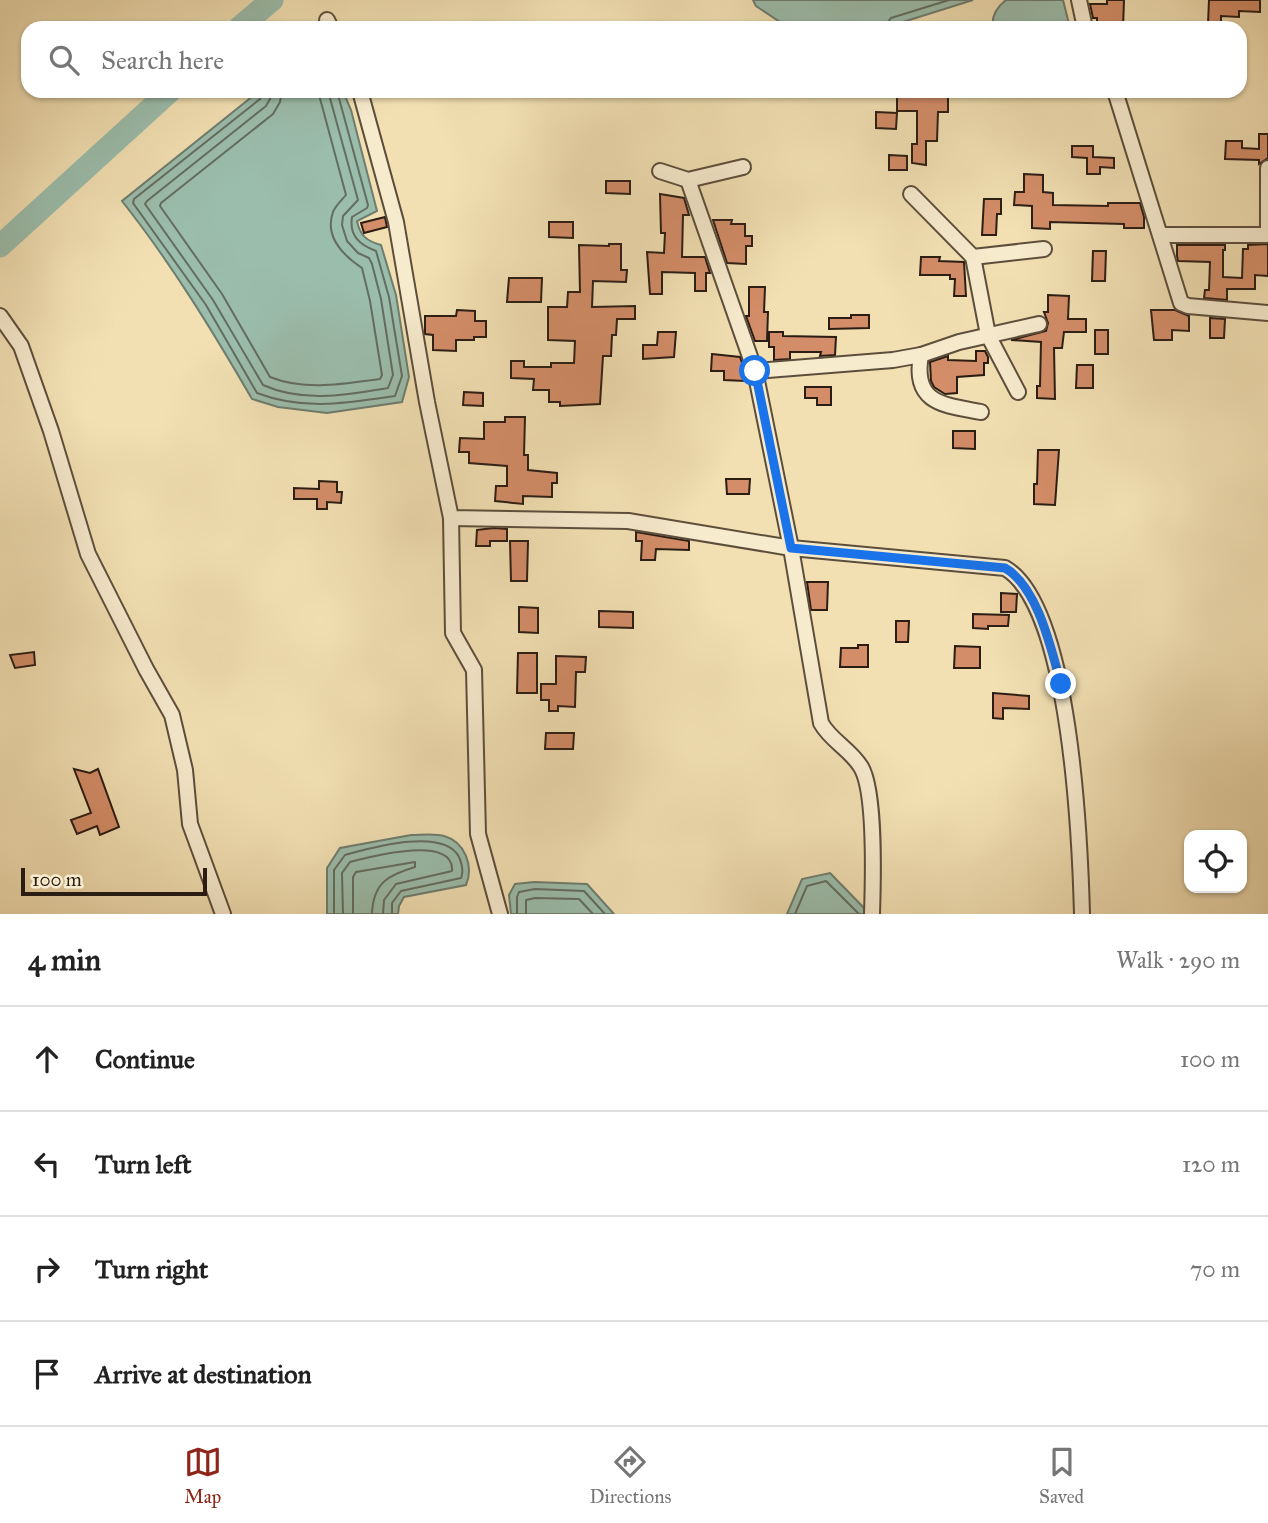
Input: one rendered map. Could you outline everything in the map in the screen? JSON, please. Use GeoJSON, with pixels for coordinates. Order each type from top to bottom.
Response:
{"type":"FeatureCollection","features":[{"type":"Feature","properties":{"kind":"street"},"geometry":{"type":"LineString","coordinates":[[1079,0],[1084,21]]}},
{"type":"Feature","properties":{"kind":"street"},"geometry":{"type":"LineString","coordinates":[[362,98],[396,222],[427,402],[451,517],[453,633],[474,670],[478,834],[500,914]]}},
{"type":"Feature","properties":{"kind":"street"},"geometry":{"type":"LineString","coordinates":[[1117,98],[1181,303],[1268,313]]}},
{"type":"Feature","properties":{"kind":"street"},"geometry":{"type":"LineString","coordinates":[[660,171],[688,180],[743,167]]}},
{"type":"Feature","properties":{"kind":"street"},"geometry":{"type":"LineString","coordinates":[[1161,235],[1268,234],[1268,168]]}},
{"type":"Feature","properties":{"kind":"street"},"geometry":{"type":"LineString","coordinates":[[688,180],[755,371],[791,548],[821,723],[828,736],[855,759],[867,782],[874,869],[872,914]]}},
{"type":"Feature","properties":{"kind":"street"},"geometry":{"type":"LineString","coordinates":[[911,194],[973,257],[988,335],[1018,392]]}},
{"type":"Feature","properties":{"kind":"street"},"geometry":{"type":"LineString","coordinates":[[973,257],[1044,249]]}},
{"type":"Feature","properties":{"kind":"street"},"geometry":{"type":"LineString","coordinates":[[0,316],[21,346],[51,431],[88,554],[172,715],[185,770],[190,824],[223,914]]}},
{"type":"Feature","properties":{"kind":"street"},"geometry":{"type":"LineString","coordinates":[[755,371],[861,364],[921,355],[988,335],[1040,324]]}},
{"type":"Feature","properties":{"kind":"street"},"geometry":{"type":"LineString","coordinates":[[921,355],[922,384],[926,394],[940,405],[981,412]]}},
{"type":"Feature","properties":{"kind":"street"},"geometry":{"type":"LineString","coordinates":[[451,517],[628,521],[791,548],[1005,568],[1013,572],[1039,610],[1061,684],[1080,835],[1082,914]]}},
{"type":"Feature","properties":{"kind":"water"},"geometry":{"type":"Polygon","coordinates":[[[753,0],[973,0],[906,21],[778,21],[756,6],[753,0]]]}},
{"type":"Feature","properties":{"kind":"water"},"geometry":{"type":"Polygon","coordinates":[[[1006,0],[1063,0],[1068,21],[993,21],[1006,0]]]}},
{"type":"Feature","properties":{"kind":"water"},"geometry":{"type":"Polygon","coordinates":[[[250,98],[346,98],[377,211],[357,221],[358,226],[365,237],[381,245],[396,295],[409,377],[402,402],[327,413],[278,407],[252,399],[190,297],[122,201],[250,98]]]}},
{"type":"Feature","properties":{"kind":"water"},"geometry":{"type":"Polygon","coordinates":[[[411,835],[440,835],[457,844],[468,863],[466,885],[404,897],[398,914],[327,914],[327,868],[340,848],[411,835]]]}},
{"type":"Feature","properties":{"kind":"water"},"geometry":{"type":"Polygon","coordinates":[[[830,873],[866,910],[866,914],[787,914],[802,879],[830,873]]]}},
{"type":"Feature","properties":{"kind":"water"},"geometry":{"type":"Polygon","coordinates":[[[515,884],[587,884],[614,914],[511,914],[509,895],[515,884]]]}},
{"type":"Feature","properties":{"kind":"building"},"geometry":{"type":"Polygon","coordinates":[[[1107,0],[1124,0],[1123,21],[1097,21],[1097,18],[1093,18],[1090,4],[1107,4],[1107,0]]]}},
{"type":"Feature","properties":{"kind":"building"},"geometry":{"type":"Polygon","coordinates":[[[1209,0],[1260,0],[1260,12],[1239,11],[1239,17],[1221,16],[1221,21],[1208,21],[1209,0]]]}},
{"type":"Feature","properties":{"kind":"building"},"geometry":{"type":"Polygon","coordinates":[[[897,98],[948,98],[948,112],[938,112],[937,141],[926,141],[926,165],[912,163],[912,144],[917,144],[917,111],[897,111],[897,98]]]}},
{"type":"Feature","properties":{"kind":"building"},"geometry":{"type":"Polygon","coordinates":[[[876,112],[897,113],[896,129],[876,128],[876,112]]]}},
{"type":"Feature","properties":{"kind":"building"},"geometry":{"type":"Polygon","coordinates":[[[1259,134],[1268,134],[1268,158],[1259,164],[1259,160],[1225,159],[1226,141],[1242,141],[1242,148],[1259,149],[1259,134]]]}},
{"type":"Feature","properties":{"kind":"building"},"geometry":{"type":"Polygon","coordinates":[[[1072,146],[1093,146],[1093,157],[1114,158],[1114,168],[1100,167],[1100,174],[1087,174],[1087,158],[1072,157],[1072,146]]]}},
{"type":"Feature","properties":{"kind":"building"},"geometry":{"type":"Polygon","coordinates":[[[889,155],[907,156],[907,170],[889,170],[889,155]]]}},
{"type":"Feature","properties":{"kind":"building"},"geometry":{"type":"Polygon","coordinates":[[[1024,174],[1043,175],[1043,192],[1053,193],[1053,205],[1108,206],[1108,203],[1140,203],[1144,228],[1124,228],[1124,224],[1050,222],[1050,229],[1032,228],[1032,206],[1014,205],[1015,192],[1024,192],[1024,174]]]}},
{"type":"Feature","properties":{"kind":"building"},"geometry":{"type":"Polygon","coordinates":[[[606,181],[630,181],[630,194],[606,193],[606,181]]]}},
{"type":"Feature","properties":{"kind":"building"},"geometry":{"type":"Polygon","coordinates":[[[660,194],[684,198],[689,215],[683,215],[682,257],[705,257],[710,273],[706,273],[706,291],[695,291],[695,273],[662,272],[662,294],[650,294],[647,252],[664,253],[665,233],[661,233],[660,194]]]}},
{"type":"Feature","properties":{"kind":"building"},"geometry":{"type":"Polygon","coordinates":[[[984,199],[1001,199],[996,235],[982,235],[984,199]]]}},
{"type":"Feature","properties":{"kind":"building"},"geometry":{"type":"Polygon","coordinates":[[[385,217],[387,227],[364,233],[361,223],[385,217]]]}},
{"type":"Feature","properties":{"kind":"building"},"geometry":{"type":"Polygon","coordinates":[[[713,220],[732,220],[731,224],[745,224],[745,236],[752,236],[752,246],[746,246],[746,264],[727,263],[713,220]]]}},
{"type":"Feature","properties":{"kind":"building"},"geometry":{"type":"Polygon","coordinates":[[[549,222],[573,222],[573,238],[549,237],[549,222]]]}},
{"type":"Feature","properties":{"kind":"building"},"geometry":{"type":"Polygon","coordinates":[[[621,244],[621,270],[627,270],[626,282],[593,281],[592,307],[635,306],[635,319],[617,319],[616,335],[612,335],[611,356],[603,356],[600,404],[560,406],[560,402],[549,402],[549,390],[533,390],[534,379],[511,378],[511,361],[524,361],[524,367],[551,367],[551,363],[574,363],[575,341],[548,340],[548,307],[567,307],[568,292],[580,292],[579,245],[621,244]]]}},
{"type":"Feature","properties":{"kind":"building"},"geometry":{"type":"Polygon","coordinates":[[[1268,244],[1268,276],[1255,275],[1255,289],[1227,289],[1227,300],[1204,298],[1205,290],[1209,290],[1210,262],[1178,261],[1177,256],[1177,245],[1225,245],[1223,277],[1242,278],[1243,249],[1248,249],[1248,245],[1268,244]]]}},
{"type":"Feature","properties":{"kind":"building"},"geometry":{"type":"Polygon","coordinates":[[[1093,251],[1106,251],[1105,281],[1092,281],[1093,251]]]}},
{"type":"Feature","properties":{"kind":"building"},"geometry":{"type":"Polygon","coordinates":[[[921,257],[940,257],[939,261],[964,262],[966,296],[954,296],[955,279],[950,279],[950,275],[920,275],[921,257]]]}},
{"type":"Feature","properties":{"kind":"building"},"geometry":{"type":"Polygon","coordinates":[[[509,278],[542,278],[541,302],[507,302],[509,278]]]}},
{"type":"Feature","properties":{"kind":"building"},"geometry":{"type":"Polygon","coordinates":[[[749,287],[765,287],[767,341],[755,341],[746,316],[749,316],[749,287]]]}},
{"type":"Feature","properties":{"kind":"building"},"geometry":{"type":"Polygon","coordinates":[[[1048,295],[1069,296],[1068,319],[1086,319],[1086,332],[1064,332],[1062,348],[1054,348],[1055,399],[1037,398],[1037,386],[1040,386],[1041,342],[1011,340],[1046,331],[1048,323],[1044,312],[1048,312],[1048,295]]]}},
{"type":"Feature","properties":{"kind":"building"},"geometry":{"type":"Polygon","coordinates":[[[457,310],[475,311],[475,321],[486,321],[486,337],[456,340],[456,351],[433,350],[433,335],[425,334],[425,316],[456,316],[457,310]]]}},
{"type":"Feature","properties":{"kind":"building"},"geometry":{"type":"Polygon","coordinates":[[[1151,310],[1175,310],[1189,316],[1189,331],[1172,330],[1172,340],[1154,340],[1151,310]]]}},
{"type":"Feature","properties":{"kind":"building"},"geometry":{"type":"Polygon","coordinates":[[[851,315],[869,315],[869,328],[829,329],[829,318],[851,318],[851,315]]]}},
{"type":"Feature","properties":{"kind":"building"},"geometry":{"type":"Polygon","coordinates":[[[1210,318],[1225,319],[1224,338],[1210,338],[1210,318]]]}},
{"type":"Feature","properties":{"kind":"building"},"geometry":{"type":"Polygon","coordinates":[[[1095,330],[1108,330],[1108,354],[1095,354],[1095,330]]]}},
{"type":"Feature","properties":{"kind":"building"},"geometry":{"type":"Polygon","coordinates":[[[658,332],[676,332],[674,357],[643,359],[643,345],[657,345],[658,332]]]}},
{"type":"Feature","properties":{"kind":"building"},"geometry":{"type":"Polygon","coordinates":[[[769,332],[783,332],[783,336],[836,337],[835,355],[790,352],[790,359],[774,360],[774,347],[769,347],[769,332]]]}},
{"type":"Feature","properties":{"kind":"building"},"geometry":{"type":"Polygon","coordinates":[[[976,351],[985,351],[988,357],[988,363],[984,363],[984,375],[957,377],[957,393],[945,394],[934,387],[930,362],[948,356],[948,360],[976,361],[976,351]]]}},
{"type":"Feature","properties":{"kind":"building"},"geometry":{"type":"Polygon","coordinates":[[[712,354],[740,357],[745,381],[724,380],[724,371],[711,371],[712,354]]]}},
{"type":"Feature","properties":{"kind":"building"},"geometry":{"type":"Polygon","coordinates":[[[1077,365],[1093,365],[1093,388],[1076,388],[1077,365]]]}},
{"type":"Feature","properties":{"kind":"building"},"geometry":{"type":"Polygon","coordinates":[[[805,387],[831,387],[831,405],[817,405],[817,398],[805,398],[805,387]]]}},
{"type":"Feature","properties":{"kind":"building"},"geometry":{"type":"Polygon","coordinates":[[[464,392],[483,393],[483,406],[463,405],[464,392]]]}},
{"type":"Feature","properties":{"kind":"building"},"geometry":{"type":"Polygon","coordinates":[[[505,417],[525,417],[524,455],[528,455],[528,470],[557,473],[557,483],[552,483],[552,497],[523,496],[523,504],[495,501],[496,486],[507,486],[507,466],[469,463],[469,452],[459,452],[460,438],[484,439],[484,422],[505,422],[505,417]]]}},
{"type":"Feature","properties":{"kind":"building"},"geometry":{"type":"Polygon","coordinates":[[[953,431],[975,431],[975,449],[953,448],[953,431]]]}},
{"type":"Feature","properties":{"kind":"building"},"geometry":{"type":"Polygon","coordinates":[[[1038,450],[1059,450],[1055,505],[1034,504],[1038,450]]]}},
{"type":"Feature","properties":{"kind":"building"},"geometry":{"type":"Polygon","coordinates":[[[726,479],[750,479],[749,494],[727,494],[726,479]]]}},
{"type":"Feature","properties":{"kind":"building"},"geometry":{"type":"Polygon","coordinates":[[[319,481],[337,482],[337,492],[342,492],[341,503],[327,502],[327,509],[317,509],[317,499],[294,499],[294,488],[319,489],[319,481]]]}},
{"type":"Feature","properties":{"kind":"building"},"geometry":{"type":"Polygon","coordinates":[[[507,529],[507,541],[490,541],[490,546],[476,546],[477,530],[507,529]]]}},
{"type":"Feature","properties":{"kind":"building"},"geometry":{"type":"Polygon","coordinates":[[[636,532],[689,541],[689,550],[656,549],[655,560],[641,560],[642,541],[636,541],[636,532]]]}},
{"type":"Feature","properties":{"kind":"building"},"geometry":{"type":"Polygon","coordinates":[[[510,541],[528,541],[527,581],[511,581],[510,541]]]}},
{"type":"Feature","properties":{"kind":"building"},"geometry":{"type":"Polygon","coordinates":[[[807,582],[828,582],[827,610],[811,610],[807,582]]]}},
{"type":"Feature","properties":{"kind":"building"},"geometry":{"type":"Polygon","coordinates":[[[1001,593],[1017,594],[1016,612],[1001,612],[1001,593]]]}},
{"type":"Feature","properties":{"kind":"building"},"geometry":{"type":"Polygon","coordinates":[[[519,607],[538,608],[538,633],[519,632],[519,607]]]}},
{"type":"Feature","properties":{"kind":"building"},"geometry":{"type":"Polygon","coordinates":[[[599,611],[633,612],[633,628],[599,627],[599,611]]]}},
{"type":"Feature","properties":{"kind":"building"},"geometry":{"type":"Polygon","coordinates":[[[973,614],[1009,615],[1008,626],[973,628],[973,614]]]}},
{"type":"Feature","properties":{"kind":"building"},"geometry":{"type":"Polygon","coordinates":[[[896,621],[909,621],[908,642],[896,642],[896,621]]]}},
{"type":"Feature","properties":{"kind":"building"},"geometry":{"type":"Polygon","coordinates":[[[858,645],[868,645],[868,667],[840,667],[841,648],[858,648],[858,645]]]}},
{"type":"Feature","properties":{"kind":"building"},"geometry":{"type":"Polygon","coordinates":[[[955,646],[980,647],[980,668],[954,668],[955,646]]]}},
{"type":"Feature","properties":{"kind":"building"},"geometry":{"type":"Polygon","coordinates":[[[34,652],[35,665],[15,668],[10,655],[34,652]]]}},
{"type":"Feature","properties":{"kind":"building"},"geometry":{"type":"Polygon","coordinates":[[[518,653],[537,653],[537,693],[517,693],[518,653]]]}},
{"type":"Feature","properties":{"kind":"building"},"geometry":{"type":"Polygon","coordinates":[[[556,656],[586,657],[585,672],[576,672],[575,707],[558,706],[558,711],[549,711],[549,700],[541,700],[541,684],[556,684],[556,656]]]}},
{"type":"Feature","properties":{"kind":"building"},"geometry":{"type":"Polygon","coordinates":[[[993,693],[1029,696],[1029,709],[1003,708],[1003,719],[993,718],[993,693]]]}},
{"type":"Feature","properties":{"kind":"building"},"geometry":{"type":"Polygon","coordinates":[[[546,733],[574,733],[573,749],[545,749],[546,733]]]}},
{"type":"Feature","properties":{"kind":"building"},"geometry":{"type":"Polygon","coordinates":[[[74,769],[90,773],[98,769],[119,827],[100,835],[97,826],[77,834],[71,820],[91,813],[74,769]]]}},
{"type":"Feature","properties":{"kind":"waterway"},"geometry":{"type":"LineString","coordinates":[[247,21],[272,0]]}},
{"type":"Feature","properties":{"kind":"waterway"},"geometry":{"type":"LineString","coordinates":[[0,246],[162,98]]}},
{"type":"Feature","properties":{"kind":"route"},"geometry":{"type":"LineString","coordinates":[[755,371],[791,548],[1005,568],[1013,572],[1039,610],[1061,684]]}}]}
